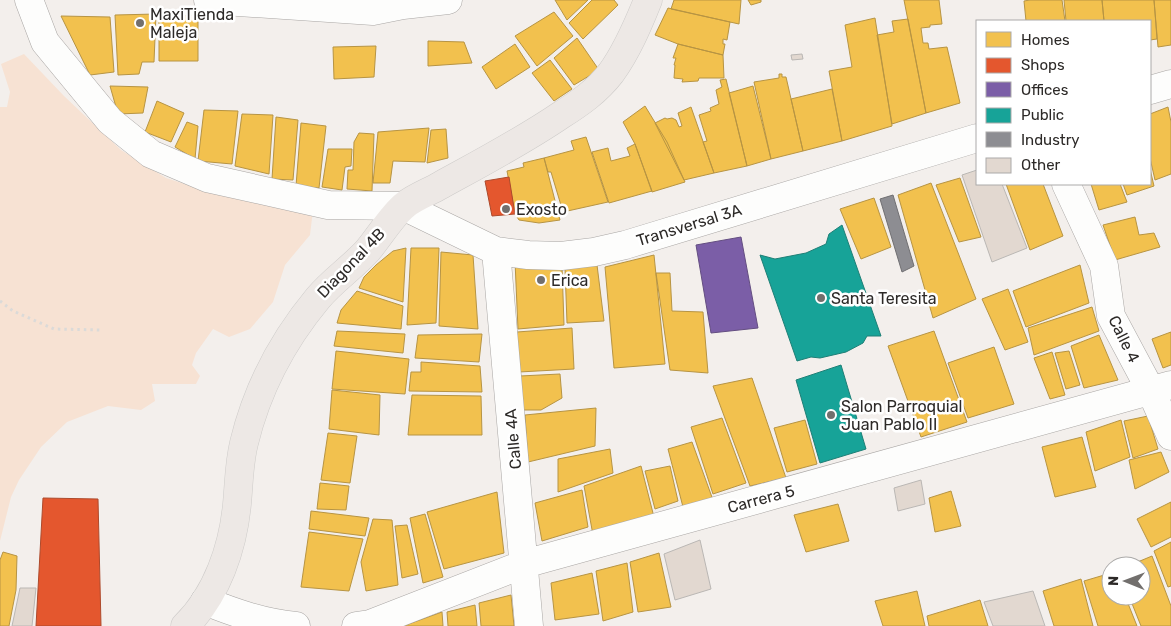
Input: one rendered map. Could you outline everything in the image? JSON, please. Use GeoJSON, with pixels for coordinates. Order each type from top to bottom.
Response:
{"type":"FeatureCollection","features":[{"type":"Feature","properties":{"kind":"main road","name":"Diagonal 4B"},"geometry":{"type":"LineString","coordinates":[[205,601],[217,578],[229,545],[236,511],[238,476],[244,443],[265,381],[280,351],[318,297],[341,273],[367,251],[403,206],[537,132],[591,95],[611,73],[625,50],[648,0]]}},
{"type":"Feature","properties":{"kind":"main road"},"geometry":{"type":"LineString","coordinates":[[185,626],[205,601]]}},
{"type":"Feature","properties":{"kind":"street"},"geometry":{"type":"LineString","coordinates":[[29,0],[45,42],[110,121],[151,154],[207,178],[328,205],[403,206]]}},
{"type":"Feature","properties":{"kind":"street"},"geometry":{"type":"LineString","coordinates":[[208,0],[373,11],[402,5],[448,0]]}},
{"type":"Feature","properties":{"kind":"street"},"geometry":{"type":"LineString","coordinates":[[1151,90],[1171,84]]}},
{"type":"Feature","properties":{"kind":"street","name":"Transversal 3A"},"geometry":{"type":"LineString","coordinates":[[403,206],[496,251],[528,255],[561,256],[594,252],[625,245],[976,138]]}},
{"type":"Feature","properties":{"kind":"street","name":"Calle 4"},"geometry":{"type":"LineString","coordinates":[[1066,185],[1104,266],[1111,316],[1161,388],[1171,436]]}},
{"type":"Feature","properties":{"kind":"street","name":"Calle 4A"},"geometry":{"type":"LineString","coordinates":[[496,251],[529,626]]}},
{"type":"Feature","properties":{"kind":"street","name":"Carrera 5"},"geometry":{"type":"LineString","coordinates":[[356,626],[370,624],[524,564],[1161,388]]}},
{"type":"Feature","properties":{"kind":"street"},"geometry":{"type":"LineString","coordinates":[[205,601],[231,612],[258,620],[296,626]]}},
{"type":"Feature","properties":{"kind":"path"},"geometry":{"type":"LineString","coordinates":[[0,301],[13,311],[54,329],[102,330]]}},
{"type":"Feature","properties":{"kind":"shaded area"},"geometry":{"type":"Polygon","coordinates":[[[24,54],[64,96],[121,150],[166,178],[210,192],[313,210],[310,235],[285,265],[273,302],[250,329],[229,337],[213,329],[196,353],[192,365],[200,376],[196,384],[152,384],[155,401],[141,410],[108,406],[67,422],[41,447],[19,480],[11,497],[0,541],[0,107],[7,107],[10,92],[1,64],[24,54]]]}},
{"type":"Feature","properties":{"kind":"building: Homes"},"geometry":{"type":"Polygon","coordinates":[[[555,0],[588,0],[567,20],[555,0]]]}},
{"type":"Feature","properties":{"kind":"building: Homes"},"geometry":{"type":"Polygon","coordinates":[[[592,0],[614,0],[618,5],[583,39],[569,23],[592,0]]]}},
{"type":"Feature","properties":{"kind":"building: Homes"},"geometry":{"type":"Polygon","coordinates":[[[674,0],[741,0],[739,24],[671,9],[674,0]]]}},
{"type":"Feature","properties":{"kind":"building: Homes"},"geometry":{"type":"Polygon","coordinates":[[[748,0],[761,0],[761,2],[751,5],[748,0]]]}},
{"type":"Feature","properties":{"kind":"building: Homes"},"geometry":{"type":"Polygon","coordinates":[[[904,0],[939,0],[942,24],[921,28],[923,43],[928,43],[929,49],[947,47],[960,103],[926,113],[904,0]]]}},
{"type":"Feature","properties":{"kind":"building: Homes"},"geometry":{"type":"Polygon","coordinates":[[[1062,0],[1065,20],[1026,20],[1024,1],[1062,0]]]}},
{"type":"Feature","properties":{"kind":"building: Homes"},"geometry":{"type":"Polygon","coordinates":[[[1064,0],[1102,0],[1104,20],[1066,20],[1064,0]]]}},
{"type":"Feature","properties":{"kind":"building: Homes"},"geometry":{"type":"Polygon","coordinates":[[[1102,0],[1154,0],[1157,39],[1151,40],[1151,20],[1104,20],[1102,0]]]}},
{"type":"Feature","properties":{"kind":"building: Homes"},"geometry":{"type":"Polygon","coordinates":[[[1154,0],[1171,0],[1171,45],[1158,47],[1154,0]]]}},
{"type":"Feature","properties":{"kind":"building: Homes"},"geometry":{"type":"Polygon","coordinates":[[[668,8],[730,22],[727,40],[723,39],[723,44],[725,44],[723,55],[678,44],[655,35],[668,8]]]}},
{"type":"Feature","properties":{"kind":"building: Homes"},"geometry":{"type":"Polygon","coordinates":[[[554,12],[573,36],[537,66],[515,36],[554,12]]]}},
{"type":"Feature","properties":{"kind":"building: Homes"},"geometry":{"type":"Polygon","coordinates":[[[156,14],[154,62],[142,62],[139,74],[118,75],[115,15],[156,14]]]}},
{"type":"Feature","properties":{"kind":"building: Homes"},"geometry":{"type":"Polygon","coordinates":[[[198,15],[198,61],[159,61],[159,17],[198,15]]]}},
{"type":"Feature","properties":{"kind":"building: Homes"},"geometry":{"type":"Polygon","coordinates":[[[61,16],[110,17],[114,72],[90,75],[61,16]]]}},
{"type":"Feature","properties":{"kind":"building: Homes"},"geometry":{"type":"Polygon","coordinates":[[[875,18],[892,126],[842,141],[829,71],[852,67],[845,25],[875,18]]]}},
{"type":"Feature","properties":{"kind":"building: Homes"},"geometry":{"type":"Polygon","coordinates":[[[908,19],[926,113],[892,124],[877,35],[894,32],[892,21],[908,19]]]}},
{"type":"Feature","properties":{"kind":"building: Homes"},"geometry":{"type":"Polygon","coordinates":[[[577,38],[599,70],[574,85],[554,58],[577,38]]]}},
{"type":"Feature","properties":{"kind":"building: Homes"},"geometry":{"type":"Polygon","coordinates":[[[428,41],[464,42],[472,63],[428,66],[428,41]]]}},
{"type":"Feature","properties":{"kind":"building: Homes"},"geometry":{"type":"Polygon","coordinates":[[[515,44],[530,67],[496,89],[482,67],[515,44]]]}},
{"type":"Feature","properties":{"kind":"building: Homes"},"geometry":{"type":"Polygon","coordinates":[[[678,44],[723,55],[724,78],[699,78],[698,81],[682,82],[683,79],[674,78],[676,58],[673,58],[678,44]]]}},
{"type":"Feature","properties":{"kind":"building: Homes"},"geometry":{"type":"Polygon","coordinates":[[[376,46],[374,77],[334,79],[333,47],[376,46]]]}},
{"type":"Feature","properties":{"kind":"building: Homes"},"geometry":{"type":"Polygon","coordinates":[[[550,60],[572,89],[554,101],[532,73],[550,60]]]}},
{"type":"Feature","properties":{"kind":"building: Homes"},"geometry":{"type":"Polygon","coordinates":[[[779,74],[782,74],[782,77],[786,77],[803,151],[771,159],[754,82],[779,78],[779,74]]]}},
{"type":"Feature","properties":{"kind":"building: Homes"},"geometry":{"type":"Polygon","coordinates":[[[726,79],[747,166],[714,173],[703,142],[707,141],[699,115],[711,111],[710,108],[719,104],[716,90],[722,87],[720,80],[726,79]]]}},
{"type":"Feature","properties":{"kind":"building: Homes"},"geometry":{"type":"Polygon","coordinates":[[[110,86],[148,87],[143,113],[118,114],[110,86]]]}},
{"type":"Feature","properties":{"kind":"building: Homes"},"geometry":{"type":"Polygon","coordinates":[[[753,86],[771,159],[747,166],[729,93],[753,86]]]}},
{"type":"Feature","properties":{"kind":"building: Homes"},"geometry":{"type":"Polygon","coordinates":[[[832,89],[842,141],[803,151],[791,99],[832,89]]]}},
{"type":"Feature","properties":{"kind":"building: Homes"},"geometry":{"type":"Polygon","coordinates":[[[157,101],[184,113],[171,142],[145,132],[157,101]]]}},
{"type":"Feature","properties":{"kind":"building: Homes"},"geometry":{"type":"Polygon","coordinates":[[[645,106],[667,142],[685,182],[652,192],[635,144],[623,122],[645,106]]]}},
{"type":"Feature","properties":{"kind":"building: Homes"},"geometry":{"type":"Polygon","coordinates":[[[691,107],[714,173],[684,180],[655,123],[665,118],[672,118],[676,120],[679,127],[682,126],[678,113],[691,107]]]}},
{"type":"Feature","properties":{"kind":"building: Homes"},"geometry":{"type":"Polygon","coordinates":[[[1168,107],[1171,122],[1171,174],[1155,180],[1151,162],[1151,114],[1168,107]]]}},
{"type":"Feature","properties":{"kind":"building: Homes"},"geometry":{"type":"Polygon","coordinates":[[[204,110],[238,111],[232,164],[198,161],[204,110]]]}},
{"type":"Feature","properties":{"kind":"building: Homes"},"geometry":{"type":"Polygon","coordinates":[[[242,114],[273,115],[269,174],[235,166],[242,114]]]}},
{"type":"Feature","properties":{"kind":"building: Homes"},"geometry":{"type":"Polygon","coordinates":[[[276,117],[298,120],[293,180],[272,179],[276,117]]]}},
{"type":"Feature","properties":{"kind":"building: Homes"},"geometry":{"type":"Polygon","coordinates":[[[187,122],[198,126],[195,159],[175,147],[187,122]]]}},
{"type":"Feature","properties":{"kind":"building: Homes"},"geometry":{"type":"Polygon","coordinates":[[[301,123],[326,126],[319,188],[296,186],[301,123]]]}},
{"type":"Feature","properties":{"kind":"building: Homes"},"geometry":{"type":"Polygon","coordinates":[[[429,128],[425,162],[393,161],[390,183],[373,183],[378,132],[429,128]]]}},
{"type":"Feature","properties":{"kind":"building: Homes"},"geometry":{"type":"Polygon","coordinates":[[[446,129],[448,158],[427,163],[431,130],[446,129]]]}},
{"type":"Feature","properties":{"kind":"building: Homes"},"geometry":{"type":"Polygon","coordinates":[[[359,133],[374,134],[372,191],[347,189],[348,170],[353,170],[354,142],[359,133]]]}},
{"type":"Feature","properties":{"kind":"building: Homes"},"geometry":{"type":"Polygon","coordinates":[[[586,137],[608,202],[563,212],[551,172],[548,172],[544,158],[574,150],[571,141],[586,137]]]}},
{"type":"Feature","properties":{"kind":"building: Homes"},"geometry":{"type":"Polygon","coordinates":[[[635,144],[652,191],[609,203],[592,152],[608,148],[611,161],[630,156],[627,148],[635,144]]]}},
{"type":"Feature","properties":{"kind":"building: Homes"},"geometry":{"type":"Polygon","coordinates":[[[328,149],[352,149],[351,166],[345,167],[342,190],[322,187],[328,149]]]}},
{"type":"Feature","properties":{"kind":"building: Homes"},"geometry":{"type":"Polygon","coordinates":[[[544,158],[560,220],[539,223],[519,220],[515,214],[507,171],[524,167],[523,163],[544,158]]]}},
{"type":"Feature","properties":{"kind":"building: Homes"},"geometry":{"type":"Polygon","coordinates":[[[1151,173],[1154,186],[1127,195],[1123,185],[1151,185],[1151,173]]]}},
{"type":"Feature","properties":{"kind":"building: Homes"},"geometry":{"type":"Polygon","coordinates":[[[960,178],[981,237],[959,242],[936,185],[960,178]]]}},
{"type":"Feature","properties":{"kind":"building: Homes"},"geometry":{"type":"Polygon","coordinates":[[[931,183],[976,299],[933,318],[898,195],[931,183]]]}},
{"type":"Feature","properties":{"kind":"building: Homes"},"geometry":{"type":"Polygon","coordinates":[[[1006,185],[1043,185],[1063,236],[1030,250],[1006,185]]]}},
{"type":"Feature","properties":{"kind":"building: Homes"},"geometry":{"type":"Polygon","coordinates":[[[1091,185],[1120,185],[1127,202],[1099,210],[1091,185]]]}},
{"type":"Feature","properties":{"kind":"building: Homes"},"geometry":{"type":"Polygon","coordinates":[[[874,198],[891,247],[861,259],[840,209],[874,198]]]}},
{"type":"Feature","properties":{"kind":"building: Homes"},"geometry":{"type":"Polygon","coordinates":[[[1135,217],[1139,235],[1154,233],[1160,247],[1115,260],[1103,225],[1135,217]]]}},
{"type":"Feature","properties":{"kind":"building: Homes"},"geometry":{"type":"Polygon","coordinates":[[[406,248],[403,302],[359,288],[364,277],[376,265],[393,251],[406,248]]]}},
{"type":"Feature","properties":{"kind":"building: Homes"},"geometry":{"type":"Polygon","coordinates":[[[411,248],[439,248],[436,323],[407,325],[411,248]]]}},
{"type":"Feature","properties":{"kind":"building: Homes"},"geometry":{"type":"Polygon","coordinates":[[[441,252],[473,255],[478,329],[439,326],[441,252]]]}},
{"type":"Feature","properties":{"kind":"building: Homes"},"geometry":{"type":"Polygon","coordinates":[[[654,255],[665,364],[614,368],[605,267],[654,255]]]}},
{"type":"Feature","properties":{"kind":"building: Homes"},"geometry":{"type":"Polygon","coordinates":[[[515,261],[562,266],[564,325],[518,329],[515,261]]]}},
{"type":"Feature","properties":{"kind":"building: Homes"},"geometry":{"type":"Polygon","coordinates":[[[597,265],[604,321],[567,323],[565,268],[597,265]]]}},
{"type":"Feature","properties":{"kind":"building: Homes"},"geometry":{"type":"Polygon","coordinates":[[[1080,265],[1089,303],[1026,327],[1013,291],[1080,265]]]}},
{"type":"Feature","properties":{"kind":"building: Homes"},"geometry":{"type":"Polygon","coordinates":[[[656,273],[670,273],[672,311],[703,312],[708,373],[670,370],[656,273]]]}},
{"type":"Feature","properties":{"kind":"building: Homes"},"geometry":{"type":"Polygon","coordinates":[[[1008,289],[1028,342],[1005,350],[982,299],[1008,289]]]}},
{"type":"Feature","properties":{"kind":"building: Homes"},"geometry":{"type":"Polygon","coordinates":[[[357,291],[403,306],[401,329],[337,323],[341,310],[357,291]]]}},
{"type":"Feature","properties":{"kind":"building: Homes"},"geometry":{"type":"Polygon","coordinates":[[[1092,307],[1099,331],[1034,355],[1028,328],[1092,307]]]}},
{"type":"Feature","properties":{"kind":"building: Homes"},"geometry":{"type":"Polygon","coordinates":[[[572,328],[574,369],[519,372],[517,332],[572,328]]]}},
{"type":"Feature","properties":{"kind":"building: Homes"},"geometry":{"type":"Polygon","coordinates":[[[337,331],[405,334],[403,353],[334,346],[337,331]]]}},
{"type":"Feature","properties":{"kind":"building: Homes"},"geometry":{"type":"Polygon","coordinates":[[[934,331],[967,422],[921,437],[888,346],[934,331]]]}},
{"type":"Feature","properties":{"kind":"building: Homes"},"geometry":{"type":"Polygon","coordinates":[[[1171,332],[1171,365],[1163,368],[1152,339],[1171,332]]]}},
{"type":"Feature","properties":{"kind":"building: Homes"},"geometry":{"type":"Polygon","coordinates":[[[482,334],[479,362],[415,358],[418,335],[482,334]]]}},
{"type":"Feature","properties":{"kind":"building: Homes"},"geometry":{"type":"Polygon","coordinates":[[[1099,335],[1118,380],[1084,388],[1071,346],[1099,335]]]}},
{"type":"Feature","properties":{"kind":"building: Homes"},"geometry":{"type":"Polygon","coordinates":[[[994,347],[1014,404],[968,418],[948,363],[994,347]]]}},
{"type":"Feature","properties":{"kind":"building: Homes"},"geometry":{"type":"Polygon","coordinates":[[[336,351],[409,359],[405,394],[332,389],[336,351]]]}},
{"type":"Feature","properties":{"kind":"building: Homes"},"geometry":{"type":"Polygon","coordinates":[[[1069,351],[1080,385],[1066,389],[1055,353],[1069,351]]]}},
{"type":"Feature","properties":{"kind":"building: Homes"},"geometry":{"type":"Polygon","coordinates":[[[1052,352],[1065,395],[1050,399],[1034,358],[1052,352]]]}},
{"type":"Feature","properties":{"kind":"building: Homes"},"geometry":{"type":"Polygon","coordinates":[[[421,362],[480,366],[482,392],[409,391],[411,372],[421,372],[421,362]]]}},
{"type":"Feature","properties":{"kind":"building: Homes"},"geometry":{"type":"Polygon","coordinates":[[[560,374],[562,398],[541,410],[522,410],[520,376],[560,374]]]}},
{"type":"Feature","properties":{"kind":"building: Homes"},"geometry":{"type":"Polygon","coordinates":[[[752,378],[786,478],[750,486],[713,386],[752,378]]]}},
{"type":"Feature","properties":{"kind":"building: Homes"},"geometry":{"type":"Polygon","coordinates":[[[332,390],[380,395],[379,435],[329,429],[332,390]]]}},
{"type":"Feature","properties":{"kind":"building: Homes"},"geometry":{"type":"Polygon","coordinates":[[[412,395],[481,396],[482,435],[408,435],[412,395]]]}},
{"type":"Feature","properties":{"kind":"building: Homes"},"geometry":{"type":"Polygon","coordinates":[[[596,408],[595,446],[528,462],[525,415],[596,408]]]}},
{"type":"Feature","properties":{"kind":"building: Homes"},"geometry":{"type":"Polygon","coordinates":[[[1148,416],[1158,449],[1133,458],[1124,421],[1148,416]]]}},
{"type":"Feature","properties":{"kind":"building: Homes"},"geometry":{"type":"Polygon","coordinates":[[[722,418],[746,483],[713,494],[691,427],[722,418]]]}},
{"type":"Feature","properties":{"kind":"building: Homes"},"geometry":{"type":"Polygon","coordinates":[[[805,420],[817,464],[787,472],[774,428],[805,420]]]}},
{"type":"Feature","properties":{"kind":"building: Homes"},"geometry":{"type":"Polygon","coordinates":[[[1121,420],[1130,457],[1095,471],[1086,432],[1121,420]]]}},
{"type":"Feature","properties":{"kind":"building: Homes"},"geometry":{"type":"Polygon","coordinates":[[[328,433],[357,436],[350,483],[321,480],[328,433]]]}},
{"type":"Feature","properties":{"kind":"building: Homes"},"geometry":{"type":"Polygon","coordinates":[[[1082,437],[1096,487],[1055,497],[1042,447],[1082,437]]]}},
{"type":"Feature","properties":{"kind":"building: Homes"},"geometry":{"type":"Polygon","coordinates":[[[692,442],[713,500],[683,507],[668,449],[692,442]]]}},
{"type":"Feature","properties":{"kind":"building: Homes"},"geometry":{"type":"Polygon","coordinates":[[[610,449],[613,473],[558,492],[558,459],[610,449]]]}},
{"type":"Feature","properties":{"kind":"building: Homes"},"geometry":{"type":"Polygon","coordinates":[[[1161,452],[1169,472],[1135,489],[1129,460],[1161,452]]]}},
{"type":"Feature","properties":{"kind":"building: Homes"},"geometry":{"type":"Polygon","coordinates":[[[641,466],[654,517],[593,535],[584,486],[641,466]]]}},
{"type":"Feature","properties":{"kind":"building: Homes"},"geometry":{"type":"Polygon","coordinates":[[[670,466],[678,501],[655,509],[645,471],[670,466]]]}},
{"type":"Feature","properties":{"kind":"building: Homes"},"geometry":{"type":"Polygon","coordinates":[[[320,483],[349,486],[346,510],[317,509],[320,483]]]}},
{"type":"Feature","properties":{"kind":"building: Homes"},"geometry":{"type":"Polygon","coordinates":[[[582,490],[588,527],[542,541],[535,503],[582,490]]]}},
{"type":"Feature","properties":{"kind":"building: Homes"},"geometry":{"type":"Polygon","coordinates":[[[951,491],[961,526],[935,532],[929,498],[951,491]]]}},
{"type":"Feature","properties":{"kind":"building: Homes"},"geometry":{"type":"Polygon","coordinates":[[[497,492],[504,553],[444,569],[427,512],[497,492]]]}},
{"type":"Feature","properties":{"kind":"building: Homes"},"geometry":{"type":"Polygon","coordinates":[[[1171,502],[1171,537],[1151,547],[1137,519],[1171,502]]]}},
{"type":"Feature","properties":{"kind":"building: Homes"},"geometry":{"type":"Polygon","coordinates":[[[838,504],[849,541],[806,552],[794,515],[838,504]]]}},
{"type":"Feature","properties":{"kind":"building: Homes"},"geometry":{"type":"Polygon","coordinates":[[[311,511],[369,518],[365,536],[309,529],[311,511]]]}},
{"type":"Feature","properties":{"kind":"building: Homes"},"geometry":{"type":"Polygon","coordinates":[[[425,514],[443,577],[423,583],[410,518],[425,514]]]}},
{"type":"Feature","properties":{"kind":"building: Homes"},"geometry":{"type":"Polygon","coordinates":[[[373,519],[392,520],[398,585],[366,591],[361,562],[373,519]]]}},
{"type":"Feature","properties":{"kind":"building: Homes"},"geometry":{"type":"Polygon","coordinates":[[[407,525],[418,574],[402,578],[395,526],[407,525]]]}},
{"type":"Feature","properties":{"kind":"building: Homes"},"geometry":{"type":"Polygon","coordinates":[[[309,532],[363,539],[349,591],[301,587],[309,532]]]}},
{"type":"Feature","properties":{"kind":"building: Homes"},"geometry":{"type":"Polygon","coordinates":[[[1171,542],[1171,586],[1168,587],[1154,551],[1171,542]]]}},
{"type":"Feature","properties":{"kind":"building: Homes"},"geometry":{"type":"Polygon","coordinates":[[[3,552],[17,556],[16,590],[9,626],[0,626],[0,560],[3,552]]]}},
{"type":"Feature","properties":{"kind":"building: Homes"},"geometry":{"type":"Polygon","coordinates":[[[659,553],[671,607],[638,612],[630,562],[659,553]]]}},
{"type":"Feature","properties":{"kind":"building: Homes"},"geometry":{"type":"Polygon","coordinates":[[[1151,556],[1171,606],[1171,626],[1141,626],[1133,606],[1151,606],[1151,556]]]}},
{"type":"Feature","properties":{"kind":"building: Homes"},"geometry":{"type":"Polygon","coordinates":[[[627,563],[633,612],[603,621],[596,571],[627,563]]]}},
{"type":"Feature","properties":{"kind":"building: Homes"},"geometry":{"type":"Polygon","coordinates":[[[592,573],[599,614],[555,620],[551,583],[592,573]]]}},
{"type":"Feature","properties":{"kind":"building: Homes"},"geometry":{"type":"Polygon","coordinates":[[[1101,576],[1101,606],[1129,606],[1137,626],[1098,626],[1084,581],[1101,576]]]}},
{"type":"Feature","properties":{"kind":"building: Homes"},"geometry":{"type":"Polygon","coordinates":[[[1081,579],[1093,626],[1054,626],[1043,591],[1081,579]]]}},
{"type":"Feature","properties":{"kind":"building: Homes"},"geometry":{"type":"Polygon","coordinates":[[[917,591],[925,626],[883,626],[875,601],[917,591]]]}},
{"type":"Feature","properties":{"kind":"building: Homes"},"geometry":{"type":"Polygon","coordinates":[[[511,595],[514,626],[481,626],[479,603],[511,595]]]}},
{"type":"Feature","properties":{"kind":"building: Homes"},"geometry":{"type":"Polygon","coordinates":[[[980,600],[988,626],[929,626],[927,616],[980,600]]]}},
{"type":"Feature","properties":{"kind":"building: Homes"},"geometry":{"type":"Polygon","coordinates":[[[475,605],[477,626],[448,626],[447,612],[475,605]]]}},
{"type":"Feature","properties":{"kind":"building: Homes"},"geometry":{"type":"Polygon","coordinates":[[[442,612],[443,626],[403,626],[442,612]]]}},
{"type":"Feature","properties":{"kind":"building: Shops"},"geometry":{"type":"Polygon","coordinates":[[[509,177],[515,214],[492,216],[485,181],[509,177]]]}},
{"type":"Feature","properties":{"kind":"building: Shops"},"geometry":{"type":"Polygon","coordinates":[[[43,498],[98,499],[101,626],[36,626],[43,498]]]}},
{"type":"Feature","properties":{"kind":"building: Offices"},"geometry":{"type":"Polygon","coordinates":[[[741,237],[758,328],[711,333],[696,245],[741,237]]]}},
{"type":"Feature","properties":{"kind":"building: Public","name":"Santa Teresita"},"geometry":{"type":"Polygon","coordinates":[[[842,225],[881,336],[867,336],[863,343],[846,352],[797,361],[760,255],[775,259],[806,253],[826,244],[829,234],[842,225]]]}},
{"type":"Feature","properties":{"kind":"building: Public","name":"Salon Parroquial Juan Pablo II"},"geometry":{"type":"Polygon","coordinates":[[[841,365],[866,449],[820,463],[796,380],[841,365]]]}},
{"type":"Feature","properties":{"kind":"building: Industry"},"geometry":{"type":"Polygon","coordinates":[[[893,195],[914,266],[902,272],[880,199],[893,195]]]}},
{"type":"Feature","properties":{"kind":"building: Other"},"geometry":{"type":"Polygon","coordinates":[[[802,54],[803,59],[792,60],[791,55],[802,54]]]}},
{"type":"Feature","properties":{"kind":"building: Other"},"geometry":{"type":"Polygon","coordinates":[[[976,170],[976,185],[1002,185],[1027,248],[992,262],[962,175],[976,170]]]}},
{"type":"Feature","properties":{"kind":"building: Other"},"geometry":{"type":"Polygon","coordinates":[[[921,480],[925,504],[898,511],[894,488],[921,480]]]}},
{"type":"Feature","properties":{"kind":"building: Other"},"geometry":{"type":"Polygon","coordinates":[[[700,540],[711,589],[675,600],[664,554],[700,540]]]}},
{"type":"Feature","properties":{"kind":"building: Other"},"geometry":{"type":"Polygon","coordinates":[[[20,588],[36,588],[32,626],[12,626],[20,588]]]}},
{"type":"Feature","properties":{"kind":"building: Other"},"geometry":{"type":"Polygon","coordinates":[[[1033,591],[1045,626],[993,626],[984,602],[1033,591]]]}},
{"type":"Feature","properties":{"kind":"place","name":"MaxiTienda Maleja"},"geometry":{"type":"Point","coordinates":[140,23]}},
{"type":"Feature","properties":{"kind":"place","name":"Exosto"},"geometry":{"type":"Point","coordinates":[506,209]}},
{"type":"Feature","properties":{"kind":"place","name":"Erica"},"geometry":{"type":"Point","coordinates":[541,280]}},
{"type":"Feature","properties":{"kind":"place","name":"Santa Teresita"},"geometry":{"type":"Point","coordinates":[821,298]}},
{"type":"Feature","properties":{"kind":"place","name":"Salon Parroquial Juan Pablo II"},"geometry":{"type":"Point","coordinates":[831,415]}}]}
